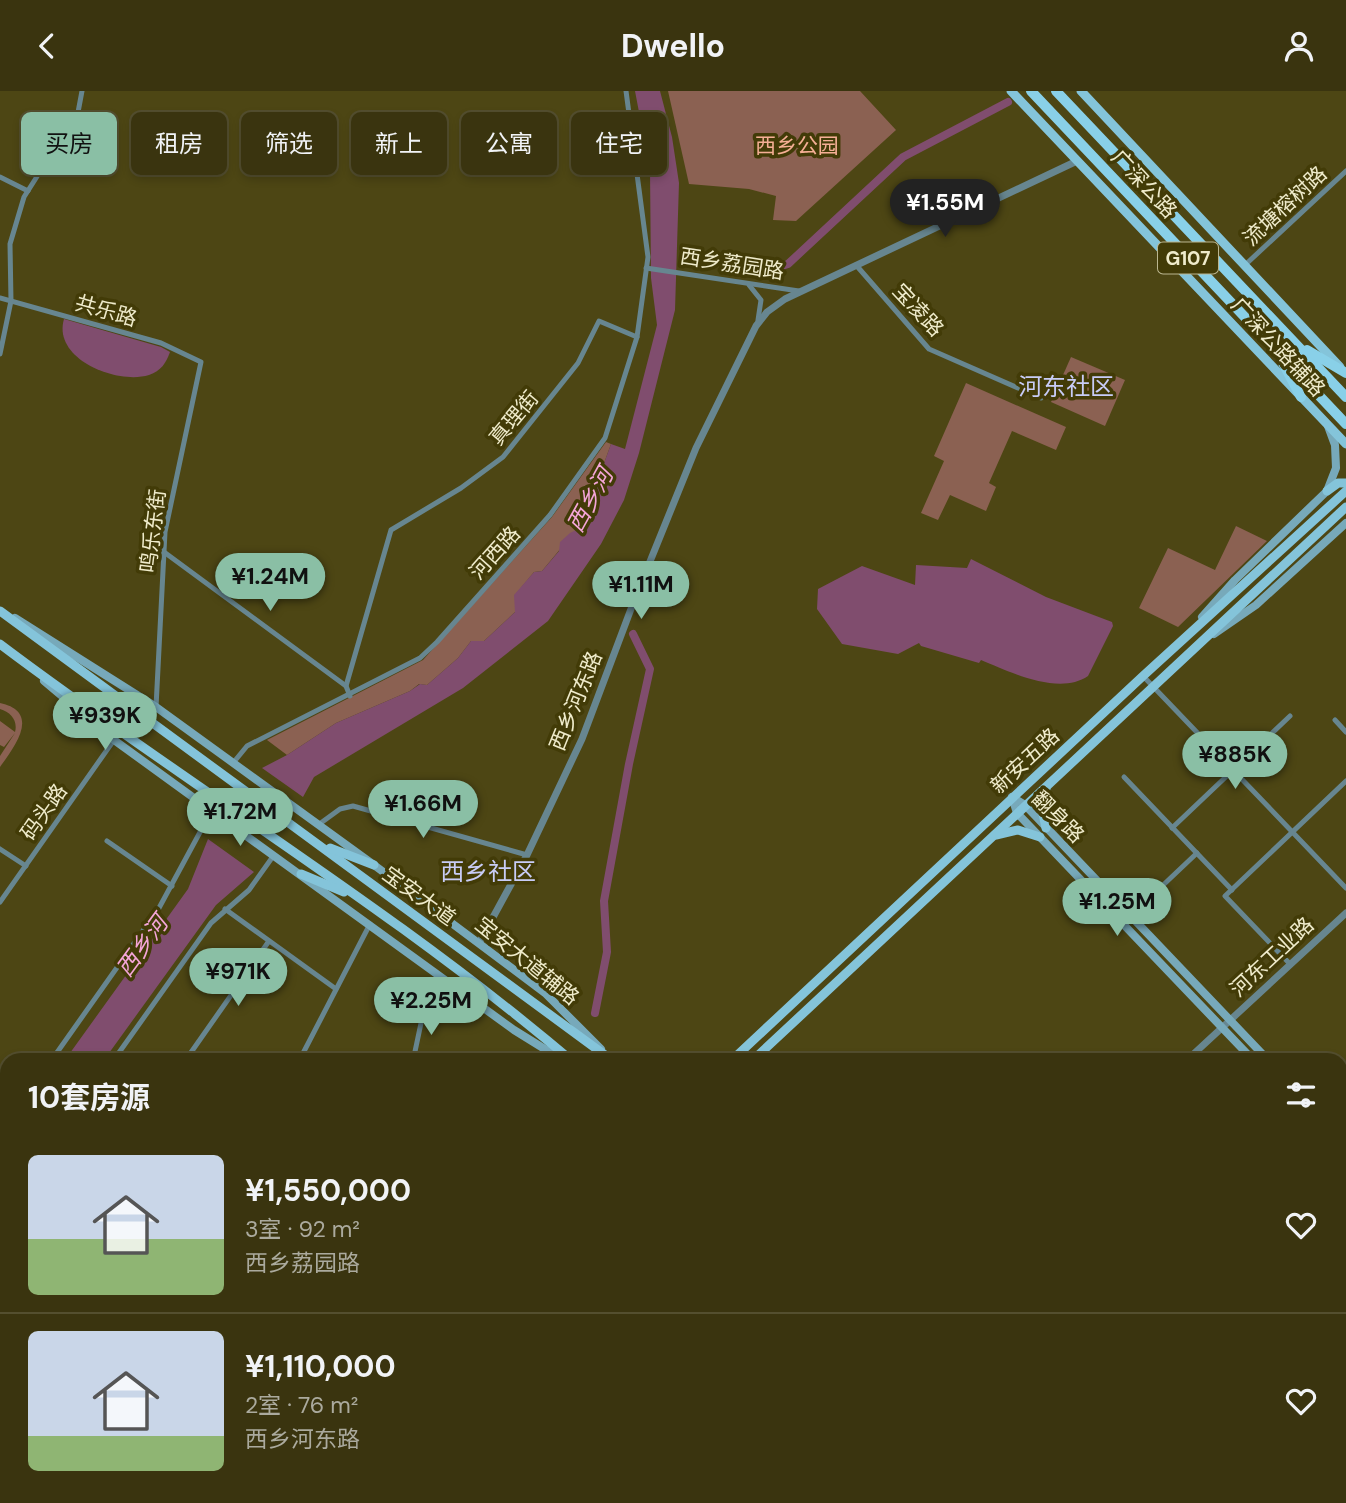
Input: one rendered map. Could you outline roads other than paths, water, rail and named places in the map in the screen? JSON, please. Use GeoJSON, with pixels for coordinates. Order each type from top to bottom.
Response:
{"type":"FeatureCollection","features":[{"type":"Feature","properties":{"kind":"highway","name":"广深公路"},"geometry":{"type":"LineString","coordinates":[[1031,91],[1346,424]]}},
{"type":"Feature","properties":{"kind":"highway","name":"广深公路"},"geometry":{"type":"LineString","coordinates":[[1056,91],[1346,397]]}},
{"type":"Feature","properties":{"kind":"highway"},"geometry":{"type":"LineString","coordinates":[[1295,343],[1346,373]]}},
{"type":"Feature","properties":{"kind":"highway"},"geometry":{"type":"LineString","coordinates":[[1276,351],[1301,397]]}},
{"type":"Feature","properties":{"kind":"main road","name":"广深公路辅路"},"geometry":{"type":"LineString","coordinates":[[1011,91],[1346,444]]}},
{"type":"Feature","properties":{"kind":"main road","name":"广深公路辅路"},"geometry":{"type":"LineString","coordinates":[[1081,91],[1346,373]]}},
{"type":"Feature","properties":{"kind":"main road"},"geometry":{"type":"LineString","coordinates":[[1327,491],[1336,468],[1335,445],[1328,426]]}},
{"type":"Feature","properties":{"kind":"main road"},"geometry":{"type":"LineString","coordinates":[[1186,636],[1235,580],[1327,491],[1338,484],[1346,483]]}},
{"type":"Feature","properties":{"kind":"main road","name":"新安五路"},"geometry":{"type":"LineString","coordinates":[[740,1053],[1143,675],[1346,491]]}},
{"type":"Feature","properties":{"kind":"main road","name":"新安五路"},"geometry":{"type":"LineString","coordinates":[[761,1053],[1346,507]]}},
{"type":"Feature","properties":{"kind":"main road"},"geometry":{"type":"LineString","coordinates":[[1195,648],[1256,605],[1346,523]]}},
{"type":"Feature","properties":{"kind":"main road","name":"宝安大道辅路"},"geometry":{"type":"LineString","coordinates":[[0,609],[156,707],[374,865],[555,1002],[605,1053]]}},
{"type":"Feature","properties":{"kind":"main road","name":"宝安大道"},"geometry":{"type":"LineString","coordinates":[[0,609],[602,1053]]}},
{"type":"Feature","properties":{"kind":"main road"},"geometry":{"type":"LineString","coordinates":[[3,647],[114,740],[504,1023],[551,1053]]}},
{"type":"Feature","properties":{"kind":"main road","name":"宝安大道"},"geometry":{"type":"LineString","coordinates":[[3,647],[361,899],[521,1018],[563,1053]]}},
{"type":"Feature","properties":{"kind":"main road"},"geometry":{"type":"LineString","coordinates":[[1046,828],[1041,804],[1050,782]]}},
{"type":"Feature","properties":{"kind":"main road","name":"翻身路"},"geometry":{"type":"LineString","coordinates":[[1012,797],[1025,805],[1261,1053]]}},
{"type":"Feature","properties":{"kind":"main road","name":"翻身路"},"geometry":{"type":"LineString","coordinates":[[1012,797],[1017,813],[1246,1053]]}},
{"type":"Feature","properties":{"kind":"main road"},"geometry":{"type":"LineString","coordinates":[[989,839],[1011,830],[1026,831],[1040,837]]}},
{"type":"Feature","properties":{"kind":"main road"},"geometry":{"type":"LineString","coordinates":[[317,843],[374,865]]}},
{"type":"Feature","properties":{"kind":"main road"},"geometry":{"type":"LineString","coordinates":[[301,874],[361,899]]}},
{"type":"Feature","properties":{"kind":"street"},"geometry":{"type":"LineString","coordinates":[[0,353],[11,301],[10,244],[24,197],[50,156],[73,139],[82,91]]}},
{"type":"Feature","properties":{"kind":"street","name":"河西路"},"geometry":{"type":"LineString","coordinates":[[233,764],[247,746],[350,696],[428,651],[550,515],[605,438],[637,337],[648,257],[626,91]]}},
{"type":"Feature","properties":{"kind":"street","name":"西乡荔园路"},"geometry":{"type":"LineString","coordinates":[[646,268],[800,292],[1077,161]]}},
{"type":"Feature","properties":{"kind":"street","name":"流塘榕树路"},"geometry":{"type":"LineString","coordinates":[[1245,265],[1346,171]]}},
{"type":"Feature","properties":{"kind":"street"},"geometry":{"type":"LineString","coordinates":[[0,177],[29,191]]}},
{"type":"Feature","properties":{"kind":"street","name":"宝凌路"},"geometry":{"type":"LineString","coordinates":[[856,265],[929,349],[1041,398]]}},
{"type":"Feature","properties":{"kind":"street"},"geometry":{"type":"LineString","coordinates":[[747,283],[761,300],[756,325]]}},
{"type":"Feature","properties":{"kind":"street","name":"西乡河东路"},"geometry":{"type":"LineString","coordinates":[[479,943],[527,855],[582,739],[696,448],[756,325],[777,304],[800,292]]}},
{"type":"Feature","properties":{"kind":"street","name":"共乐路"},"geometry":{"type":"LineString","coordinates":[[0,298],[161,343],[201,362]]}},
{"type":"Feature","properties":{"kind":"street","name":"真理街"},"geometry":{"type":"LineString","coordinates":[[346,686],[391,530],[461,488],[503,457],[578,363],[599,321],[637,337]]}},
{"type":"Feature","properties":{"kind":"street","name":"鸣乐东街"},"geometry":{"type":"LineString","coordinates":[[156,707],[165,532],[201,362]]}},
{"type":"Feature","properties":{"kind":"street"},"geometry":{"type":"LineString","coordinates":[[164,552],[346,686],[350,696]]}},
{"type":"Feature","properties":{"kind":"street"},"geometry":{"type":"LineString","coordinates":[[1143,675],[1346,888]]}},
{"type":"Feature","properties":{"kind":"street"},"geometry":{"type":"LineString","coordinates":[[1172,828],[1290,716]]}},
{"type":"Feature","properties":{"kind":"street"},"geometry":{"type":"LineString","coordinates":[[1335,720],[1346,732]]}},
{"type":"Feature","properties":{"kind":"street","name":"码头路"},"geometry":{"type":"LineString","coordinates":[[0,902],[114,740]]}},
{"type":"Feature","properties":{"kind":"street"},"geometry":{"type":"LineString","coordinates":[[1124,777],[1232,890]]}},
{"type":"Feature","properties":{"kind":"street"},"geometry":{"type":"LineString","coordinates":[[1290,964],[1225,896],[1346,781]]}},
{"type":"Feature","properties":{"kind":"street"},"geometry":{"type":"LineString","coordinates":[[318,825],[340,809],[353,806],[527,855]]}},
{"type":"Feature","properties":{"kind":"street"},"geometry":{"type":"LineString","coordinates":[[57,1053],[144,931],[172,886],[212,810]]}},
{"type":"Feature","properties":{"kind":"street"},"geometry":{"type":"LineString","coordinates":[[107,841],[172,886]]}},
{"type":"Feature","properties":{"kind":"street"},"geometry":{"type":"LineString","coordinates":[[0,849],[26,866]]}},
{"type":"Feature","properties":{"kind":"street"},"geometry":{"type":"LineString","coordinates":[[1122,923],[1197,853]]}},
{"type":"Feature","properties":{"kind":"street"},"geometry":{"type":"LineString","coordinates":[[119,1053],[211,923],[249,890],[272,854]]}},
{"type":"Feature","properties":{"kind":"street"},"geometry":{"type":"LineString","coordinates":[[226,909],[336,989]]}},
{"type":"Feature","properties":{"kind":"street","name":"河东工业路"},"geometry":{"type":"LineString","coordinates":[[1194,1053],[1346,913]]}},
{"type":"Feature","properties":{"kind":"street"},"geometry":{"type":"LineString","coordinates":[[303,1053],[370,924]]}},
{"type":"Feature","properties":{"kind":"street"},"geometry":{"type":"LineString","coordinates":[[191,1053],[269,940]]}},
{"type":"Feature","properties":{"kind":"street"},"geometry":{"type":"LineString","coordinates":[[415,1053],[424,1009]]}},
{"type":"Feature","properties":{"kind":"water"},"geometry":{"type":"Polygon","coordinates":[[[635,91],[660,91],[665,112],[639,112],[635,91]]]}},
{"type":"Feature","properties":{"kind":"water","name":"西乡河"},"geometry":{"type":"Polygon","coordinates":[[[667,118],[679,183],[675,310],[639,453],[624,500],[601,544],[548,621],[463,688],[314,777],[303,797],[262,768],[336,723],[410,691],[420,684],[427,685],[458,658],[471,641],[484,641],[515,612],[514,595],[534,572],[542,571],[559,551],[560,542],[576,530],[590,499],[591,487],[611,444],[625,449],[657,325],[651,278],[650,175],[667,175],[667,118]]]}},
{"type":"Feature","properties":{"kind":"water"},"geometry":{"type":"Polygon","coordinates":[[[64,319],[170,352],[162,366],[149,375],[121,376],[105,372],[77,357],[68,346],[63,333],[64,319]]]}},
{"type":"Feature","properties":{"kind":"water"},"geometry":{"type":"Polygon","coordinates":[[[971,559],[1046,597],[1112,622],[1113,626],[1088,676],[1076,682],[1049,683],[1020,676],[981,660],[979,663],[921,646],[919,643],[898,654],[842,644],[817,609],[818,589],[862,566],[915,585],[916,565],[967,568],[971,559]]]}},
{"type":"Feature","properties":{"kind":"water"},"geometry":{"type":"Polygon","coordinates":[[[208,839],[254,872],[216,905],[109,1053],[70,1053],[188,889],[208,839]]]}},
{"type":"Feature","properties":{"kind":"waterway"},"geometry":{"type":"LineString","coordinates":[[782,266],[788,264],[903,157],[1008,102]]}},
{"type":"Feature","properties":{"kind":"waterway"},"geometry":{"type":"LineString","coordinates":[[595,1013],[607,952],[604,901],[629,764],[650,669],[633,634]]}},
{"type":"Feature","properties":{"kind":"district","name":"河东社区"},"geometry":{"type":"Point","coordinates":[1066,386]}},
{"type":"Feature","properties":{"kind":"district","name":"西乡社区"},"geometry":{"type":"Point","coordinates":[488,871]}},
{"type":"Feature","properties":{"kind":"park label","name":"西乡公园"},"geometry":{"type":"Point","coordinates":[797,146]}}]}
